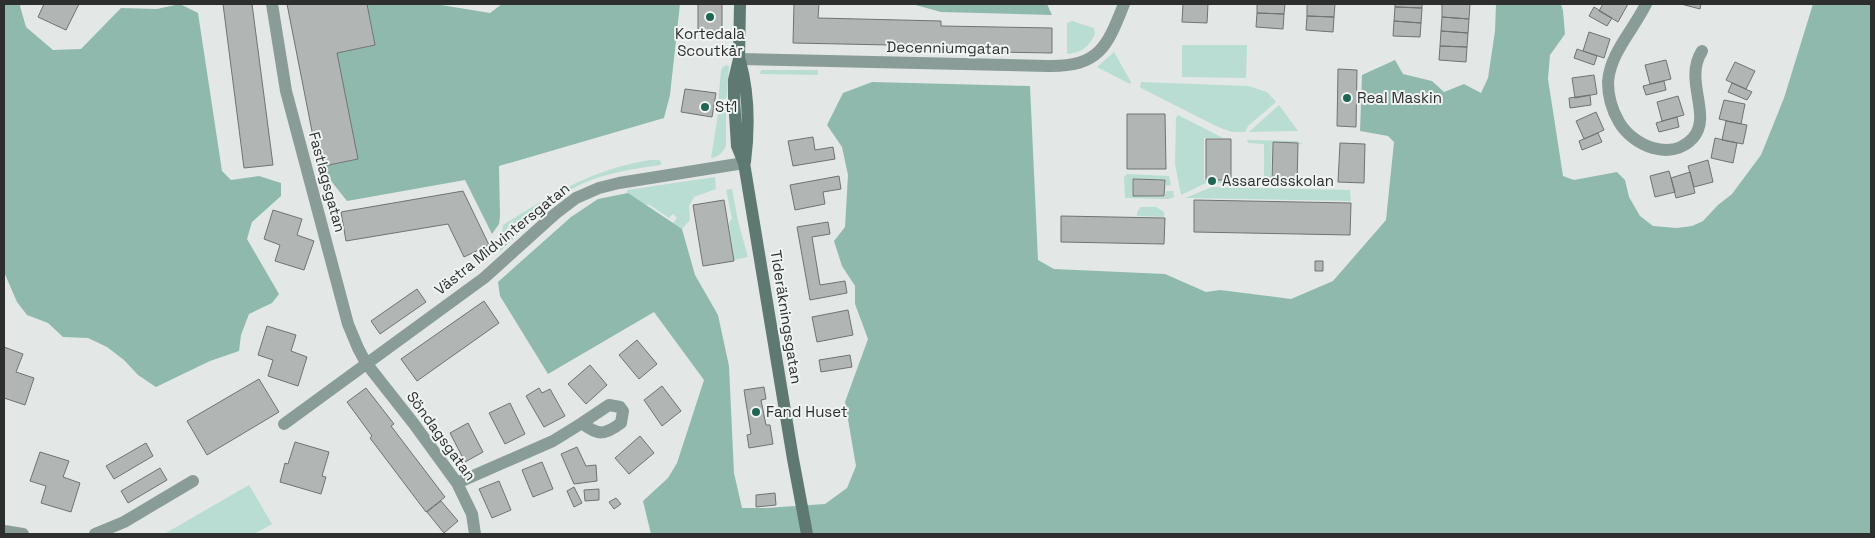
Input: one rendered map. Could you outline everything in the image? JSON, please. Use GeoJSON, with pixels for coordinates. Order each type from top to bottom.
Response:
{"type":"FeatureCollection","features":[{"type":"Feature","properties":{"kind":"street","name":"Fastlagsgatan"},"geometry":{"type":"LineString","coordinates":[[272,4],[280,60],[296,130],[348,324],[366,363]]}},
{"type":"Feature","properties":{"kind":"street","name":"Tideräkningsgatan"},"geometry":{"type":"LineString","coordinates":[[740,4],[739,59],[734,80],[737,146],[744,163],[807,534]]}},
{"type":"Feature","properties":{"kind":"street","name":"Decenniumgatan"},"geometry":{"type":"LineString","coordinates":[[739,59],[1071,65],[1086,61],[1104,46],[1109,40],[1124,4]]}},
{"type":"Feature","properties":{"kind":"street"},"geometry":{"type":"LineString","coordinates":[[1646,4],[1614,58],[1609,76],[1611,104],[1619,121],[1630,135],[1645,145],[1662,150],[1672,150],[1682,146],[1694,137],[1700,120],[1694,83],[1698,58],[1702,51]]}},
{"type":"Feature","properties":{"kind":"street","name":"Västra Midvintersgatan"},"geometry":{"type":"LineString","coordinates":[[284,424],[484,278],[555,214],[576,198],[599,188],[620,183],[744,163]]}},
{"type":"Feature","properties":{"kind":"street","name":"Söndagsgatan"},"geometry":{"type":"LineString","coordinates":[[366,363],[457,483],[472,514],[475,534]]}},
{"type":"Feature","properties":{"kind":"street"},"geometry":{"type":"LineString","coordinates":[[457,483],[553,441],[582,423]]}},
{"type":"Feature","properties":{"kind":"street"},"geometry":{"type":"LineString","coordinates":[[95,534],[124,522],[193,481]]}},
{"type":"Feature","properties":{"kind":"street"},"geometry":{"type":"LineString","coordinates":[[4,531],[23,534]]}},
{"type":"Feature","properties":{"kind":"green space"},"geometry":{"type":"Polygon","coordinates":[[[4,4],[21,4],[26,27],[53,50],[81,49],[121,8],[157,9],[180,4],[198,13],[222,171],[231,180],[259,176],[281,183],[281,196],[252,222],[247,239],[279,294],[272,303],[249,314],[241,335],[239,351],[210,361],[156,387],[138,375],[124,360],[107,347],[88,338],[63,337],[48,323],[27,315],[17,302],[4,272],[4,4]]]}},
{"type":"Feature","properties":{"kind":"green space"},"geometry":{"type":"Polygon","coordinates":[[[367,4],[435,4],[490,13],[502,4],[680,4],[670,95],[664,118],[499,166],[500,217],[499,224],[492,234],[465,180],[347,201],[320,167],[358,159],[337,53],[375,45],[367,4]]]}},
{"type":"Feature","properties":{"kind":"green space"},"geometry":{"type":"Polygon","coordinates":[[[912,4],[1047,4],[1052,15],[941,12],[912,4]]]}},
{"type":"Feature","properties":{"kind":"green space"},"geometry":{"type":"Polygon","coordinates":[[[1496,4],[1561,4],[1565,34],[1550,55],[1548,79],[1563,176],[1574,180],[1617,172],[1625,180],[1629,197],[1640,216],[1653,226],[1677,228],[1692,226],[1703,221],[1732,194],[1761,155],[1784,98],[1813,4],[1871,4],[1871,534],[651,534],[643,501],[668,478],[677,463],[704,380],[654,312],[548,374],[500,296],[498,282],[571,217],[598,199],[628,193],[682,229],[695,275],[718,315],[729,366],[734,473],[742,508],[825,504],[847,488],[856,466],[845,402],[868,339],[855,304],[855,286],[842,266],[834,241],[845,227],[848,175],[842,147],[827,125],[843,93],[872,82],[1030,86],[1038,260],[1054,269],[1165,274],[1206,292],[1220,290],[1291,299],[1333,281],[1386,220],[1394,142],[1388,136],[1360,131],[1362,75],[1395,60],[1403,74],[1432,81],[1444,92],[1464,84],[1481,93],[1488,78],[1495,31],[1496,4]]]}},
{"type":"Feature","properties":{"kind":"green space"},"geometry":{"type":"Polygon","coordinates":[[[1072,21],[1094,28],[1095,34],[1084,48],[1067,54],[1067,23],[1072,21]]]}},
{"type":"Feature","properties":{"kind":"green space"},"geometry":{"type":"Polygon","coordinates":[[[1182,45],[1247,45],[1246,78],[1182,77],[1182,45]]]}},
{"type":"Feature","properties":{"kind":"green space"},"geometry":{"type":"Polygon","coordinates":[[[1114,52],[1131,82],[1130,84],[1097,67],[1114,52]]]}},
{"type":"Feature","properties":{"kind":"green space"},"geometry":{"type":"Polygon","coordinates":[[[726,65],[729,66],[727,97],[718,104],[721,70],[726,65]]]}},
{"type":"Feature","properties":{"kind":"green space"},"geometry":{"type":"Polygon","coordinates":[[[761,70],[818,70],[818,75],[760,74],[761,70]]]}},
{"type":"Feature","properties":{"kind":"green space"},"geometry":{"type":"Polygon","coordinates":[[[1141,82],[1248,86],[1267,92],[1276,102],[1248,126],[1245,132],[1232,132],[1218,127],[1143,89],[1140,87],[1141,82]]]}},
{"type":"Feature","properties":{"kind":"green space"},"geometry":{"type":"Polygon","coordinates":[[[726,103],[726,146],[720,154],[711,158],[719,108],[726,103]]]}},
{"type":"Feature","properties":{"kind":"green space"},"geometry":{"type":"Polygon","coordinates":[[[1279,105],[1298,131],[1249,132],[1279,105]]]}},
{"type":"Feature","properties":{"kind":"green space"},"geometry":{"type":"Polygon","coordinates":[[[1178,115],[1223,138],[1204,138],[1204,180],[1231,181],[1231,183],[1206,183],[1181,195],[1175,164],[1176,118],[1178,115]]]}},
{"type":"Feature","properties":{"kind":"green space"},"geometry":{"type":"Polygon","coordinates":[[[1247,140],[1297,141],[1303,144],[1298,142],[1272,142],[1271,184],[1264,184],[1264,144],[1248,143],[1247,140]]]}},
{"type":"Feature","properties":{"kind":"green space"},"geometry":{"type":"Polygon","coordinates":[[[650,160],[659,160],[662,163],[589,181],[555,200],[522,230],[520,222],[508,226],[505,235],[505,246],[500,252],[503,225],[520,214],[591,176],[610,169],[650,160]]]}},
{"type":"Feature","properties":{"kind":"green space"},"geometry":{"type":"Polygon","coordinates":[[[1127,174],[1169,176],[1171,185],[1166,186],[1165,179],[1132,179],[1132,196],[1165,197],[1166,191],[1173,191],[1174,197],[1169,199],[1125,198],[1124,177],[1127,174]]]}},
{"type":"Feature","properties":{"kind":"green space"},"geometry":{"type":"Polygon","coordinates":[[[715,177],[716,189],[694,197],[689,206],[690,220],[682,229],[673,223],[677,218],[673,214],[669,218],[650,205],[629,203],[627,190],[715,177]]]}},
{"type":"Feature","properties":{"kind":"green space"},"geometry":{"type":"Polygon","coordinates":[[[1212,187],[1350,190],[1351,201],[1185,198],[1212,187]]]}},
{"type":"Feature","properties":{"kind":"green space"},"geometry":{"type":"Polygon","coordinates":[[[732,189],[748,257],[734,260],[729,223],[732,218],[726,190],[732,189]]]}},
{"type":"Feature","properties":{"kind":"green space"},"geometry":{"type":"Polygon","coordinates":[[[1141,207],[1156,207],[1164,212],[1164,217],[1137,216],[1137,212],[1141,207]]]}},
{"type":"Feature","properties":{"kind":"green space"},"geometry":{"type":"Polygon","coordinates":[[[520,222],[523,226],[522,230],[505,246],[507,230],[512,225],[520,222]]]}},
{"type":"Feature","properties":{"kind":"green space"},"geometry":{"type":"Polygon","coordinates":[[[249,485],[272,524],[254,534],[164,534],[249,485]]]}},
{"type":"Feature","properties":{"kind":"building"},"geometry":{"type":"Polygon","coordinates":[[[44,4],[79,4],[66,30],[38,17],[44,4]]]}},
{"type":"Feature","properties":{"kind":"building"},"geometry":{"type":"Polygon","coordinates":[[[223,4],[252,4],[273,165],[244,168],[223,4]]]}},
{"type":"Feature","properties":{"kind":"building"},"geometry":{"type":"Polygon","coordinates":[[[287,4],[367,4],[375,45],[337,53],[358,159],[319,167],[287,4]]]}},
{"type":"Feature","properties":{"kind":"building","name":"Kortedala Scoutkår"},"geometry":{"type":"Polygon","coordinates":[[[698,4],[722,4],[722,31],[698,31],[698,4]]]}},
{"type":"Feature","properties":{"kind":"building"},"geometry":{"type":"Polygon","coordinates":[[[794,4],[819,4],[818,18],[941,21],[941,26],[1052,28],[1052,53],[939,51],[939,46],[793,43],[794,4]]]}},
{"type":"Feature","properties":{"kind":"building"},"geometry":{"type":"Polygon","coordinates":[[[1183,4],[1208,4],[1207,23],[1182,22],[1183,4]]]}},
{"type":"Feature","properties":{"kind":"building"},"geometry":{"type":"Polygon","coordinates":[[[1257,4],[1285,4],[1284,14],[1257,13],[1257,4]]]}},
{"type":"Feature","properties":{"kind":"building"},"geometry":{"type":"Polygon","coordinates":[[[1307,4],[1335,4],[1334,17],[1307,16],[1307,4]]]}},
{"type":"Feature","properties":{"kind":"building"},"geometry":{"type":"Polygon","coordinates":[[[1395,4],[1422,4],[1422,8],[1395,7],[1395,4]]]}},
{"type":"Feature","properties":{"kind":"building"},"geometry":{"type":"Polygon","coordinates":[[[1442,4],[1470,4],[1469,19],[1442,17],[1442,4]]]}},
{"type":"Feature","properties":{"kind":"building"},"geometry":{"type":"Polygon","coordinates":[[[1603,4],[1628,4],[1618,22],[1599,11],[1603,4]]]}},
{"type":"Feature","properties":{"kind":"building"},"geometry":{"type":"Polygon","coordinates":[[[1681,4],[1701,4],[1700,9],[1681,4]]]}},
{"type":"Feature","properties":{"kind":"building"},"geometry":{"type":"Polygon","coordinates":[[[1395,7],[1422,8],[1421,23],[1394,21],[1395,7]]]}},
{"type":"Feature","properties":{"kind":"building"},"geometry":{"type":"Polygon","coordinates":[[[1594,7],[1612,18],[1607,26],[1589,16],[1594,7]]]}},
{"type":"Feature","properties":{"kind":"building"},"geometry":{"type":"Polygon","coordinates":[[[1257,13],[1284,14],[1283,29],[1256,27],[1257,13]]]}},
{"type":"Feature","properties":{"kind":"building"},"geometry":{"type":"Polygon","coordinates":[[[1307,16],[1334,17],[1333,32],[1306,30],[1307,16]]]}},
{"type":"Feature","properties":{"kind":"building"},"geometry":{"type":"Polygon","coordinates":[[[1442,17],[1469,19],[1468,33],[1441,31],[1442,17]]]}},
{"type":"Feature","properties":{"kind":"building"},"geometry":{"type":"Polygon","coordinates":[[[1394,21],[1421,23],[1420,37],[1393,36],[1394,21]]]}},
{"type":"Feature","properties":{"kind":"building"},"geometry":{"type":"Polygon","coordinates":[[[1441,31],[1468,33],[1467,47],[1440,46],[1441,31]]]}},
{"type":"Feature","properties":{"kind":"building"},"geometry":{"type":"Polygon","coordinates":[[[1589,32],[1610,39],[1604,58],[1583,51],[1589,32]]]}},
{"type":"Feature","properties":{"kind":"building"},"geometry":{"type":"Polygon","coordinates":[[[1440,46],[1467,47],[1466,62],[1439,60],[1440,46]]]}},
{"type":"Feature","properties":{"kind":"building"},"geometry":{"type":"Polygon","coordinates":[[[1577,49],[1597,56],[1594,65],[1574,58],[1577,49]]]}},
{"type":"Feature","properties":{"kind":"building"},"geometry":{"type":"Polygon","coordinates":[[[1666,60],[1671,79],[1650,84],[1645,65],[1666,60]]]}},
{"type":"Feature","properties":{"kind":"building"},"geometry":{"type":"Polygon","coordinates":[[[1735,62],[1755,71],[1746,89],[1726,80],[1735,62]]]}},
{"type":"Feature","properties":{"kind":"building","name":"Real Maskin"},"geometry":{"type":"Polygon","coordinates":[[[1338,69],[1357,70],[1356,127],[1337,126],[1338,69]]]}},
{"type":"Feature","properties":{"kind":"building"},"geometry":{"type":"Polygon","coordinates":[[[1594,75],[1597,94],[1575,98],[1572,78],[1594,75]]]}},
{"type":"Feature","properties":{"kind":"building"},"geometry":{"type":"Polygon","coordinates":[[[1664,81],[1666,90],[1646,95],[1643,86],[1664,81]]]}},
{"type":"Feature","properties":{"kind":"building"},"geometry":{"type":"Polygon","coordinates":[[[1732,83],[1752,92],[1747,100],[1728,92],[1732,83]]]}},
{"type":"Feature","properties":{"kind":"building"},"geometry":{"type":"Polygon","coordinates":[[[685,89],[716,93],[712,117],[681,112],[685,89]]]}},
{"type":"Feature","properties":{"kind":"building"},"geometry":{"type":"Polygon","coordinates":[[[1590,95],[1591,105],[1570,108],[1569,98],[1590,95]]]}},
{"type":"Feature","properties":{"kind":"building"},"geometry":{"type":"Polygon","coordinates":[[[1678,96],[1684,115],[1662,121],[1657,102],[1678,96]]]}},
{"type":"Feature","properties":{"kind":"building"},"geometry":{"type":"Polygon","coordinates":[[[1724,100],[1745,104],[1741,124],[1719,119],[1724,100]]]}},
{"type":"Feature","properties":{"kind":"building"},"geometry":{"type":"Polygon","coordinates":[[[1596,112],[1604,130],[1584,139],[1576,121],[1596,112]]]}},
{"type":"Feature","properties":{"kind":"building"},"geometry":{"type":"Polygon","coordinates":[[[1127,114],[1165,114],[1166,169],[1127,169],[1127,114]]]}},
{"type":"Feature","properties":{"kind":"building"},"geometry":{"type":"Polygon","coordinates":[[[1677,117],[1679,127],[1659,132],[1656,123],[1677,117]]]}},
{"type":"Feature","properties":{"kind":"building"},"geometry":{"type":"Polygon","coordinates":[[[1726,121],[1747,125],[1743,144],[1722,140],[1726,121]]]}},
{"type":"Feature","properties":{"kind":"building"},"geometry":{"type":"Polygon","coordinates":[[[1598,133],[1602,142],[1582,150],[1579,141],[1598,133]]]}},
{"type":"Feature","properties":{"kind":"building"},"geometry":{"type":"Polygon","coordinates":[[[813,137],[815,150],[833,147],[835,159],[793,166],[788,141],[813,137]]]}},
{"type":"Feature","properties":{"kind":"building"},"geometry":{"type":"Polygon","coordinates":[[[1715,138],[1737,143],[1733,163],[1711,158],[1715,138]]]}},
{"type":"Feature","properties":{"kind":"building"},"geometry":{"type":"Polygon","coordinates":[[[1206,139],[1231,139],[1231,180],[1206,180],[1206,139]]]}},
{"type":"Feature","properties":{"kind":"building"},"geometry":{"type":"Polygon","coordinates":[[[1273,142],[1298,143],[1297,184],[1272,183],[1273,142]]]}},
{"type":"Feature","properties":{"kind":"building"},"geometry":{"type":"Polygon","coordinates":[[[1340,143],[1365,144],[1364,183],[1338,182],[1340,143]]]}},
{"type":"Feature","properties":{"kind":"building"},"geometry":{"type":"Polygon","coordinates":[[[1708,160],[1713,182],[1694,187],[1688,166],[1708,160]]]}},
{"type":"Feature","properties":{"kind":"building"},"geometry":{"type":"Polygon","coordinates":[[[1669,171],[1675,192],[1655,197],[1650,176],[1669,171]]]}},
{"type":"Feature","properties":{"kind":"building"},"geometry":{"type":"Polygon","coordinates":[[[1690,172],[1695,193],[1676,198],[1671,178],[1690,172]]]}},
{"type":"Feature","properties":{"kind":"building"},"geometry":{"type":"Polygon","coordinates":[[[839,176],[841,189],[823,192],[825,204],[795,210],[790,185],[839,176]]]}},
{"type":"Feature","properties":{"kind":"building"},"geometry":{"type":"Polygon","coordinates":[[[1133,179],[1165,180],[1164,196],[1133,196],[1133,179]]]}},
{"type":"Feature","properties":{"kind":"building"},"geometry":{"type":"Polygon","coordinates":[[[463,191],[489,245],[464,257],[448,224],[346,241],[341,212],[463,191]]]}},
{"type":"Feature","properties":{"kind":"building"},"geometry":{"type":"Polygon","coordinates":[[[724,200],[734,261],[703,266],[693,205],[724,200]]]}},
{"type":"Feature","properties":{"kind":"building"},"geometry":{"type":"Polygon","coordinates":[[[1194,200],[1351,203],[1350,235],[1194,232],[1194,200]]]}},
{"type":"Feature","properties":{"kind":"building"},"geometry":{"type":"Polygon","coordinates":[[[273,210],[302,219],[297,235],[314,241],[304,270],[275,261],[280,245],[264,239],[273,210]]]}},
{"type":"Feature","properties":{"kind":"building"},"geometry":{"type":"Polygon","coordinates":[[[1061,216],[1165,218],[1164,244],[1061,242],[1061,216]]]}},
{"type":"Feature","properties":{"kind":"building"},"geometry":{"type":"Polygon","coordinates":[[[828,222],[830,234],[812,237],[820,285],[845,281],[847,293],[810,300],[797,227],[828,222]]]}},
{"type":"Feature","properties":{"kind":"building"},"geometry":{"type":"Polygon","coordinates":[[[1315,261],[1323,261],[1323,271],[1315,271],[1315,261]]]}},
{"type":"Feature","properties":{"kind":"building"},"geometry":{"type":"Polygon","coordinates":[[[417,289],[426,302],[380,334],[371,321],[417,289]]]}},
{"type":"Feature","properties":{"kind":"building"},"geometry":{"type":"Polygon","coordinates":[[[484,301],[499,323],[417,381],[401,359],[484,301]]]}},
{"type":"Feature","properties":{"kind":"building"},"geometry":{"type":"Polygon","coordinates":[[[848,310],[853,335],[817,342],[812,317],[848,310]]]}},
{"type":"Feature","properties":{"kind":"building"},"geometry":{"type":"Polygon","coordinates":[[[267,326],[296,335],[291,351],[307,357],[298,386],[268,376],[273,360],[258,355],[267,326]]]}},
{"type":"Feature","properties":{"kind":"building"},"geometry":{"type":"Polygon","coordinates":[[[637,340],[657,364],[639,379],[619,355],[637,340]]]}},
{"type":"Feature","properties":{"kind":"building"},"geometry":{"type":"Polygon","coordinates":[[[4,347],[23,354],[16,372],[34,378],[25,405],[4,398],[4,347]]]}},
{"type":"Feature","properties":{"kind":"building"},"geometry":{"type":"Polygon","coordinates":[[[850,355],[852,367],[821,372],[819,360],[850,355]]]}},
{"type":"Feature","properties":{"kind":"building"},"geometry":{"type":"Polygon","coordinates":[[[590,365],[607,385],[586,404],[568,384],[590,365]]]}},
{"type":"Feature","properties":{"kind":"building"},"geometry":{"type":"Polygon","coordinates":[[[259,379],[279,412],[207,455],[187,421],[259,379]]]}},
{"type":"Feature","properties":{"kind":"building"},"geometry":{"type":"Polygon","coordinates":[[[662,386],[681,411],[662,426],[644,400],[662,386]]]}},
{"type":"Feature","properties":{"kind":"building","name":"Fand Huset"},"geometry":{"type":"Polygon","coordinates":[[[764,387],[766,399],[761,400],[766,425],[770,425],[773,444],[749,448],[747,435],[751,434],[744,390],[764,387]]]}},
{"type":"Feature","properties":{"kind":"building"},"geometry":{"type":"Polygon","coordinates":[[[366,388],[394,424],[391,426],[445,497],[426,512],[370,438],[372,436],[347,402],[366,388]]]}},
{"type":"Feature","properties":{"kind":"building"},"geometry":{"type":"Polygon","coordinates":[[[539,388],[542,393],[550,389],[565,416],[544,427],[526,396],[539,388]]]}},
{"type":"Feature","properties":{"kind":"building"},"geometry":{"type":"Polygon","coordinates":[[[510,403],[525,434],[505,444],[489,413],[510,403]]]}},
{"type":"Feature","properties":{"kind":"building"},"geometry":{"type":"Polygon","coordinates":[[[468,423],[483,452],[465,462],[450,433],[468,423]]]}},
{"type":"Feature","properties":{"kind":"building"},"geometry":{"type":"Polygon","coordinates":[[[640,436],[654,453],[629,474],[615,458],[640,436]]]}},
{"type":"Feature","properties":{"kind":"building"},"geometry":{"type":"Polygon","coordinates":[[[295,442],[329,452],[322,476],[326,477],[321,494],[280,482],[285,463],[288,464],[295,442]]]}},
{"type":"Feature","properties":{"kind":"building"},"geometry":{"type":"Polygon","coordinates":[[[146,443],[153,456],[114,479],[106,466],[146,443]]]}},
{"type":"Feature","properties":{"kind":"building"},"geometry":{"type":"Polygon","coordinates":[[[577,447],[586,466],[596,465],[597,481],[574,484],[561,454],[577,447]]]}},
{"type":"Feature","properties":{"kind":"building"},"geometry":{"type":"Polygon","coordinates":[[[40,452],[69,461],[63,477],[80,483],[71,512],[41,503],[46,486],[30,481],[40,452]]]}},
{"type":"Feature","properties":{"kind":"building"},"geometry":{"type":"Polygon","coordinates":[[[542,462],[553,489],[533,497],[522,470],[542,462]]]}},
{"type":"Feature","properties":{"kind":"building"},"geometry":{"type":"Polygon","coordinates":[[[160,468],[167,480],[128,503],[121,491],[160,468]]]}},
{"type":"Feature","properties":{"kind":"building"},"geometry":{"type":"Polygon","coordinates":[[[499,481],[511,510],[492,518],[479,489],[499,481]]]}},
{"type":"Feature","properties":{"kind":"building"},"geometry":{"type":"Polygon","coordinates":[[[574,487],[582,503],[574,507],[567,491],[574,487]]]}},
{"type":"Feature","properties":{"kind":"building"},"geometry":{"type":"Polygon","coordinates":[[[599,489],[599,500],[585,501],[584,490],[599,489]]]}},
{"type":"Feature","properties":{"kind":"building"},"geometry":{"type":"Polygon","coordinates":[[[775,493],[776,505],[756,507],[756,495],[775,493]]]}},
{"type":"Feature","properties":{"kind":"building"},"geometry":{"type":"Polygon","coordinates":[[[616,498],[621,504],[614,509],[609,502],[616,498]]]}},
{"type":"Feature","properties":{"kind":"building"},"geometry":{"type":"Polygon","coordinates":[[[441,501],[458,521],[444,533],[427,512],[441,501]]]}},
{"type":"Feature","properties":{"kind":"place","name":"Kortedala Scoutkår"},"geometry":{"type":"Point","coordinates":[710,17]}},
{"type":"Feature","properties":{"kind":"place","name":"Real Maskin"},"geometry":{"type":"Point","coordinates":[1347,98]}},
{"type":"Feature","properties":{"kind":"place","name":"St1"},"geometry":{"type":"Point","coordinates":[705,107]}},
{"type":"Feature","properties":{"kind":"place","name":"Assaredsskolan"},"geometry":{"type":"Point","coordinates":[1212,181]}},
{"type":"Feature","properties":{"kind":"place","name":"Fand Huset"},"geometry":{"type":"Point","coordinates":[756,412]}}]}
